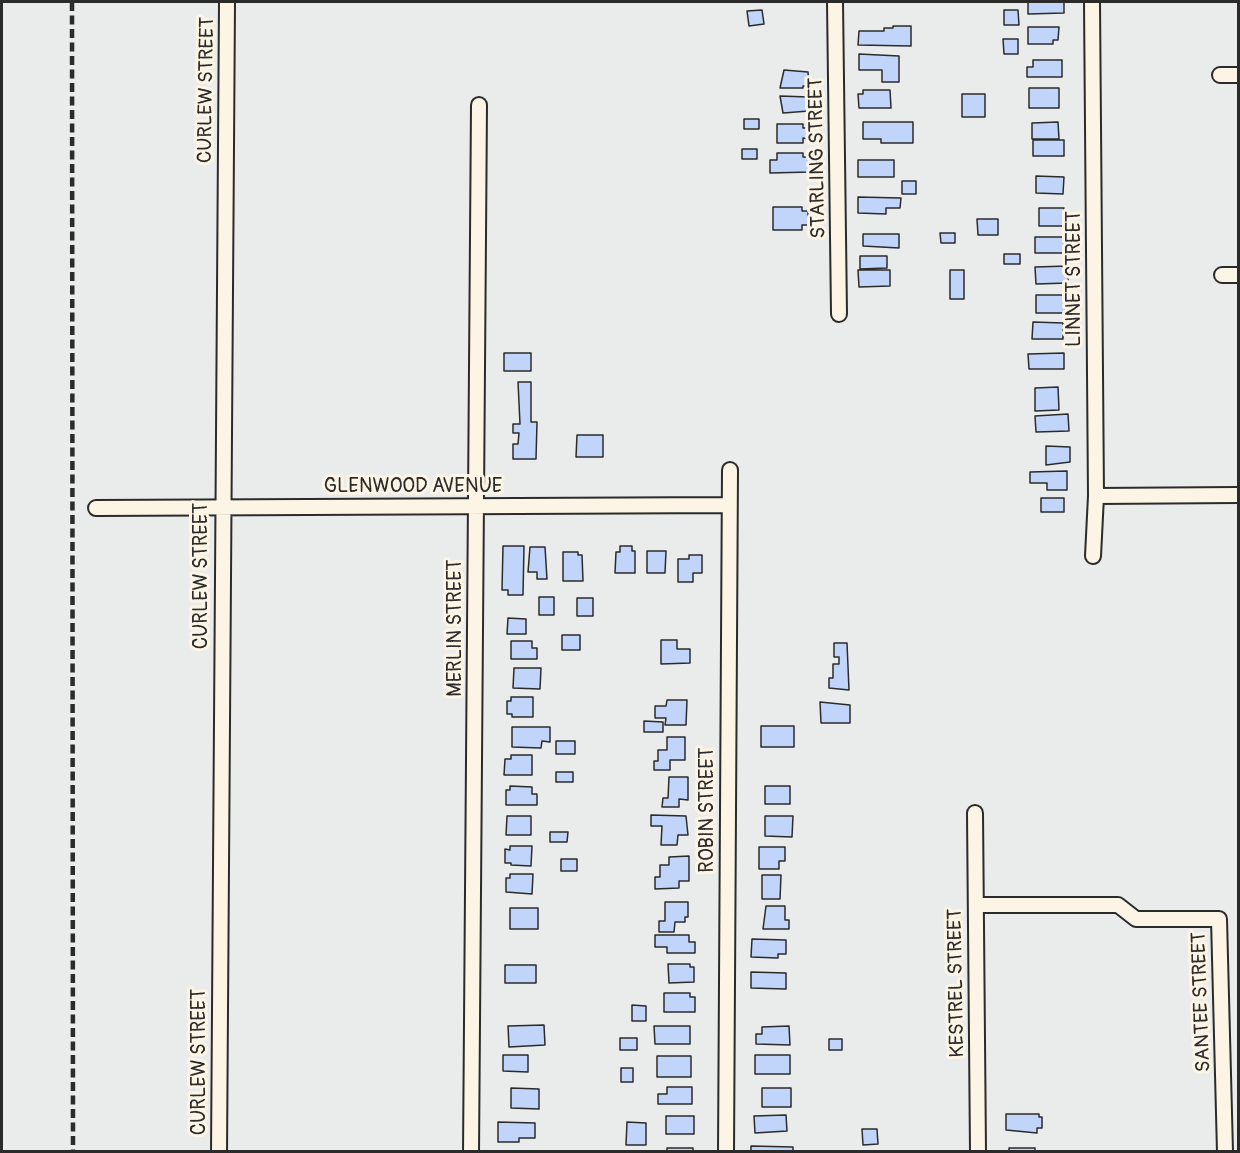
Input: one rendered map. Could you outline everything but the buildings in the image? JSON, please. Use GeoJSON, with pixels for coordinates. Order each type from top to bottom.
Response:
{"type":"FeatureCollection","features":[{"type":"Feature","properties":{"kind":"street","name":"CURLEW STREET"},"geometry":{"type":"LineString","coordinates":[[219,1152],[227,2]]}},
{"type":"Feature","properties":{"kind":"street","name":"STARLING STREET"},"geometry":{"type":"LineString","coordinates":[[836,2],[839,314]]}},
{"type":"Feature","properties":{"kind":"street","name":"LINNET STREET"},"geometry":{"type":"LineString","coordinates":[[1092,2],[1096,496],[1093,556]]}},
{"type":"Feature","properties":{"kind":"street"},"geometry":{"type":"LineString","coordinates":[[1220,75],[1239,75]]}},
{"type":"Feature","properties":{"kind":"street","name":"MERLIN STREET"},"geometry":{"type":"LineString","coordinates":[[471,1152],[479,105]]}},
{"type":"Feature","properties":{"kind":"street"},"geometry":{"type":"LineString","coordinates":[[1222,275],[1239,275]]}},
{"type":"Feature","properties":{"kind":"street","name":"ROBIN STREET"},"geometry":{"type":"LineString","coordinates":[[726,1152],[730,470]]}},
{"type":"Feature","properties":{"kind":"street"},"geometry":{"type":"LineString","coordinates":[[1096,496],[1239,495]]}},
{"type":"Feature","properties":{"kind":"street","name":"GLENWOOD AVENUE"},"geometry":{"type":"LineString","coordinates":[[96,508],[729,505]]}},
{"type":"Feature","properties":{"kind":"street","name":"KESTREL STREET"},"geometry":{"type":"LineString","coordinates":[[975,813],[978,1152]]}},
{"type":"Feature","properties":{"kind":"street","name":"SANTEE STREET"},"geometry":{"type":"LineString","coordinates":[[976,904],[1118,904],[1136,919],[1219,919],[1225,1152]]}},
{"type":"Feature","properties":{"kind":"railway"},"geometry":{"type":"LineString","coordinates":[[72,2],[73,1152]]}}]}
